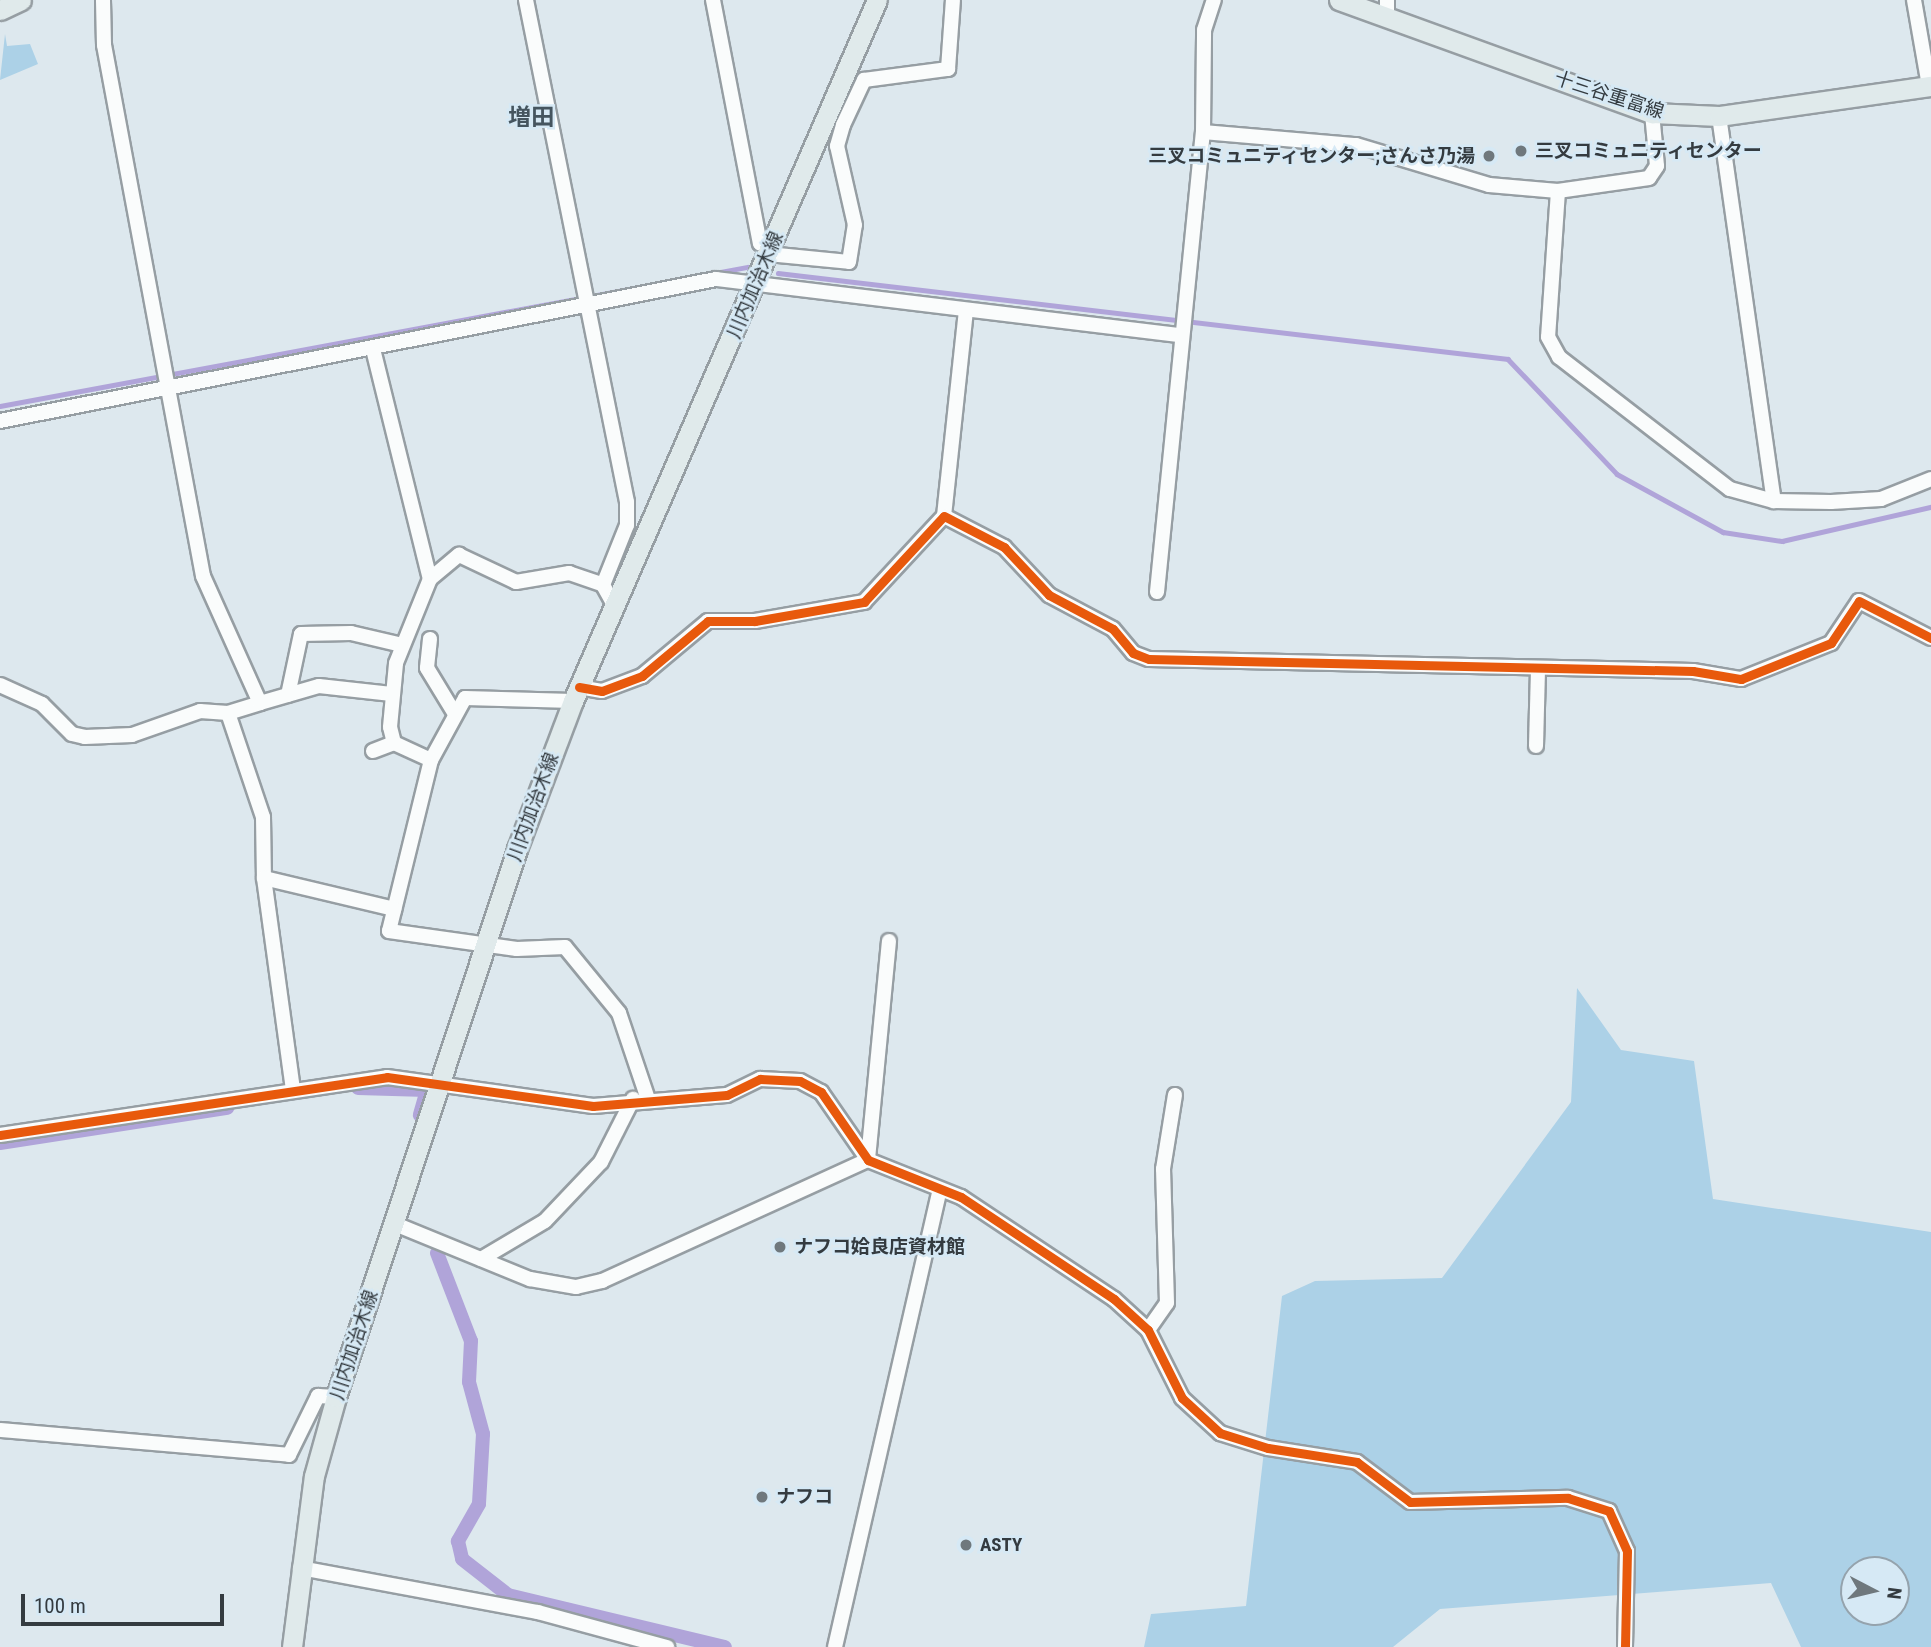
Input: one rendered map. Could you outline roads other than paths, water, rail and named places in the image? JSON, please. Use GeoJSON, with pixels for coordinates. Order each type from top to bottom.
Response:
{"type":"FeatureCollection","features":[{"type":"Feature","properties":{"kind":"main road"},"geometry":{"type":"LineString","coordinates":[[0,10],[21,0]]}},
{"type":"Feature","properties":{"kind":"main road","name":"川内加治木線"},"geometry":{"type":"LineString","coordinates":[[292,1647],[300,1568],[314,1476],[336,1396],[395,1224],[485,944],[576,694],[877,0]]}},
{"type":"Feature","properties":{"kind":"main road","name":"十三谷重富線"},"geometry":{"type":"LineString","coordinates":[[1339,0],[1387,9],[1652,113],[1718,116],[1930,86]]}},
{"type":"Feature","properties":{"kind":"street"},"geometry":{"type":"LineString","coordinates":[[103,0],[104,45],[203,576],[260,703]]}},
{"type":"Feature","properties":{"kind":"street"},"geometry":{"type":"LineString","coordinates":[[526,0],[583,272],[585,305],[627,502],[627,525],[603,585]]}},
{"type":"Feature","properties":{"kind":"street"},"geometry":{"type":"LineString","coordinates":[[713,0],[760,243],[769,251],[849,262],[855,225],[837,146],[842,125],[864,80],[948,69],[953,0]]}},
{"type":"Feature","properties":{"kind":"street"},"geometry":{"type":"LineString","coordinates":[[1157,592],[1203,132],[1204,30],[1214,0]]}},
{"type":"Feature","properties":{"kind":"street"},"geometry":{"type":"LineString","coordinates":[[1914,0],[1930,86]]}},
{"type":"Feature","properties":{"kind":"street"},"geometry":{"type":"LineString","coordinates":[[1203,132],[1356,145],[1489,185],[1558,191],[1649,178],[1657,166],[1652,113]]}},
{"type":"Feature","properties":{"kind":"street"},"geometry":{"type":"LineString","coordinates":[[1718,116],[1774,500]]}},
{"type":"Feature","properties":{"kind":"street"},"geometry":{"type":"LineString","coordinates":[[1558,191],[1548,337],[1559,357],[1730,489],[1774,500],[1881,499],[1931,479]]}},
{"type":"Feature","properties":{"kind":"street"},"geometry":{"type":"LineString","coordinates":[[0,421],[166,384],[373,349],[716,279],[966,310],[1181,331]]}},
{"type":"Feature","properties":{"kind":"street"},"geometry":{"type":"LineString","coordinates":[[648,1099],[619,1013],[565,947],[485,944],[389,931],[431,760],[455,714],[475,694],[576,694],[601,691],[642,676],[708,621],[755,621],[863,602],[944,516],[966,310]]}},
{"type":"Feature","properties":{"kind":"street"},"geometry":{"type":"LineString","coordinates":[[373,349],[430,579]]}},
{"type":"Feature","properties":{"kind":"street"},"geometry":{"type":"LineString","coordinates":[[944,516],[1004,547],[1049,595],[1113,629],[1133,653],[1149,659],[1693,671],[1741,679],[1831,643],[1859,601],[1931,638]]}},
{"type":"Feature","properties":{"kind":"street"},"geometry":{"type":"LineString","coordinates":[[394,743],[392,694],[402,645],[430,579],[459,555],[516,582],[569,573],[603,585],[615,607]]}},
{"type":"Feature","properties":{"kind":"street"},"geometry":{"type":"LineString","coordinates":[[412,623],[434,640],[427,668],[455,714]]}},
{"type":"Feature","properties":{"kind":"street"},"geometry":{"type":"LineString","coordinates":[[288,695],[301,634],[351,633],[402,645]]}},
{"type":"Feature","properties":{"kind":"street"},"geometry":{"type":"LineString","coordinates":[[1536,746],[1538,669]]}},
{"type":"Feature","properties":{"kind":"street"},"geometry":{"type":"LineString","coordinates":[[0,685],[42,704],[72,734],[85,737],[131,735],[200,711],[228,713],[318,686],[392,694]]}},
{"type":"Feature","properties":{"kind":"street"},"geometry":{"type":"LineString","coordinates":[[228,713],[263,817],[264,878],[293,1089]]}},
{"type":"Feature","properties":{"kind":"street"},"geometry":{"type":"LineString","coordinates":[[373,751],[394,743],[431,760]]}},
{"type":"Feature","properties":{"kind":"street"},"geometry":{"type":"LineString","coordinates":[[264,878],[394,909]]}},
{"type":"Feature","properties":{"kind":"street"},"geometry":{"type":"LineString","coordinates":[[868,1160],[889,942]]}},
{"type":"Feature","properties":{"kind":"street"},"geometry":{"type":"LineString","coordinates":[[0,1135],[387,1077],[440,1081],[593,1107],[633,1099],[727,1095],[760,1079],[800,1081],[821,1092],[868,1160],[961,1197],[1088,1279],[1148,1330],[1182,1398],[1200,1419],[1240,1442],[1357,1462],[1410,1502],[1568,1498],[1609,1511],[1627,1551],[1625,1647]]}},
{"type":"Feature","properties":{"kind":"street"},"geometry":{"type":"LineString","coordinates":[[1148,1330],[1167,1303],[1163,1169],[1175,1095]]}},
{"type":"Feature","properties":{"kind":"street"},"geometry":{"type":"LineString","coordinates":[[481,1259],[545,1221],[601,1162],[633,1099]]}},
{"type":"Feature","properties":{"kind":"street"},"geometry":{"type":"LineString","coordinates":[[395,1224],[557,1287],[602,1281],[868,1160]]}},
{"type":"Feature","properties":{"kind":"street"},"geometry":{"type":"LineString","coordinates":[[835,1647],[940,1190]]}},
{"type":"Feature","properties":{"kind":"street"},"geometry":{"type":"LineString","coordinates":[[0,1430],[289,1455],[318,1396],[336,1396]]}},
{"type":"Feature","properties":{"kind":"street"},"geometry":{"type":"LineString","coordinates":[[300,1568],[538,1612],[667,1647]]}},
{"type":"Feature","properties":{"kind":"waterway"},"geometry":{"type":"LineString","coordinates":[[0,406],[747,267]]}},
{"type":"Feature","properties":{"kind":"waterway"},"geometry":{"type":"LineString","coordinates":[[778,273],[1508,359],[1617,474],[1723,532],[1782,541],[1931,507]]}},
{"type":"Feature","properties":{"kind":"waterway"},"geometry":{"type":"LineString","coordinates":[[358,1088],[427,1090],[420,1115]]}},
{"type":"Feature","properties":{"kind":"waterway"},"geometry":{"type":"LineString","coordinates":[[0,1143],[227,1108]]}},
{"type":"Feature","properties":{"kind":"waterway"},"geometry":{"type":"LineString","coordinates":[[437,1253],[471,1341],[469,1382],[483,1434],[479,1504],[458,1541],[462,1559],[508,1595],[725,1647]]}},
{"type":"Feature","properties":{"kind":"place","name":"三叉コミュニティセンター"},"geometry":{"type":"Point","coordinates":[1521,151]}},
{"type":"Feature","properties":{"kind":"place","name":"三叉コミュニティセンター;さんさ乃湯"},"geometry":{"type":"Point","coordinates":[1489,156]}},
{"type":"Feature","properties":{"kind":"place","name":"ナフコ姶良店資材館"},"geometry":{"type":"Point","coordinates":[780,1247]}},
{"type":"Feature","properties":{"kind":"place","name":"ナフコ"},"geometry":{"type":"Point","coordinates":[762,1497]}},
{"type":"Feature","properties":{"kind":"place","name":"ASTY"},"geometry":{"type":"Point","coordinates":[966,1545]}},
{"type":"Feature","properties":{"kind":"district","name":"増田"},"geometry":{"type":"Point","coordinates":[531,118]}}]}
